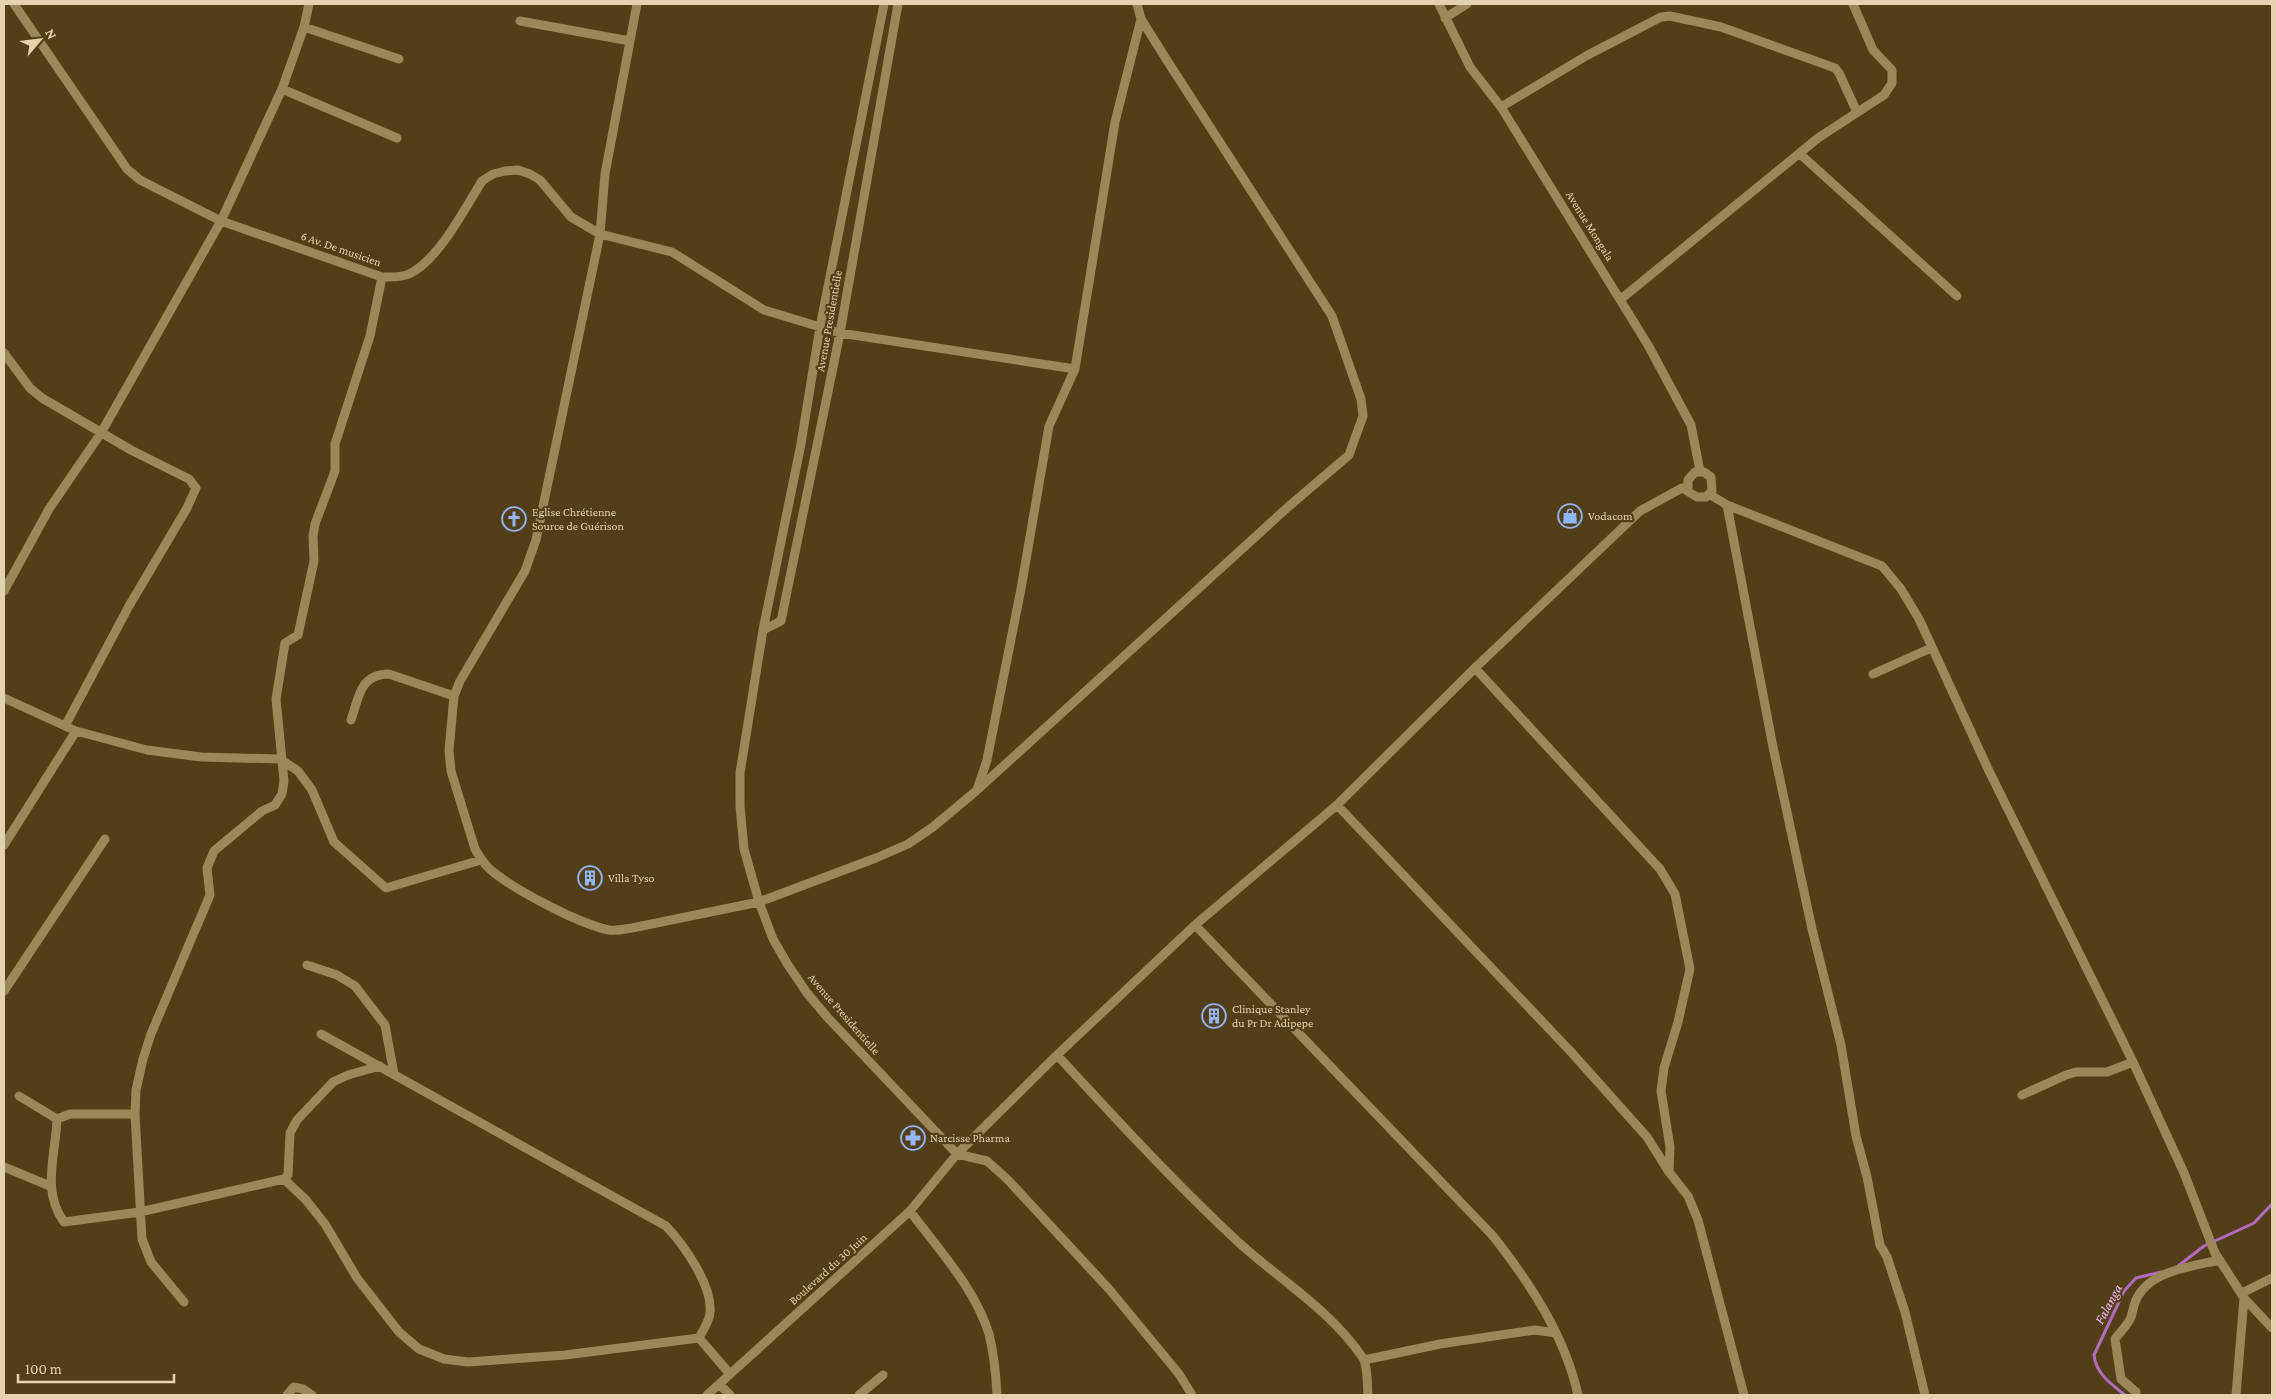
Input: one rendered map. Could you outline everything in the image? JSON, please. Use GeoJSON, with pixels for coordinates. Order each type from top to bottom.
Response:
{"type":"FeatureCollection","features":[{"type":"Feature","properties":{"kind":"street","name":"6 Av. De musicien"},"geometry":{"type":"LineString","coordinates":[[14,4],[127,169],[140,180],[221,221],[382,277],[399,277],[422,265],[452,228],[482,181],[493,174],[518,170],[535,177],[571,217],[600,234],[672,252],[764,310],[840,333],[1075,369]]}},
{"type":"Feature","properties":{"kind":"street"},"geometry":{"type":"LineString","coordinates":[[4,590],[49,509],[101,433],[221,221],[282,90],[304,27],[309,4]]}},
{"type":"Feature","properties":{"kind":"street"},"geometry":{"type":"LineString","coordinates":[[636,4],[605,174],[600,234],[536,540],[525,571],[460,681],[454,696],[449,750],[451,771],[475,849],[481,860],[491,871],[544,903],[595,926],[612,930],[632,928],[760,902],[908,844],[933,827],[976,791],[1288,506],[1349,455],[1363,416],[1361,399],[1332,316],[1141,19],[1137,4]]}},
{"type":"Feature","properties":{"kind":"street","name":"Avenue Presidentielle"},"geometry":{"type":"LineString","coordinates":[[884,4],[820,328],[801,444],[763,630],[740,781],[744,849],[773,940],[807,993],[957,1154]]}},
{"type":"Feature","properties":{"kind":"street","name":"Avenue Presidentielle"},"geometry":{"type":"LineString","coordinates":[[763,630],[781,621],[840,333],[898,4]]}},
{"type":"Feature","properties":{"kind":"street","name":"Avenue Mongala"},"geometry":{"type":"LineString","coordinates":[[1439,4],[1444,18],[1470,66],[1501,107],[1620,298],[1687,418],[1693,435],[1700,472]]}},
{"type":"Feature","properties":{"kind":"street"},"geometry":{"type":"LineString","coordinates":[[1444,18],[1467,4]]}},
{"type":"Feature","properties":{"kind":"street"},"geometry":{"type":"LineString","coordinates":[[1620,298],[1818,138],[1884,95],[1892,83],[1892,70],[1873,50],[1853,4]]}},
{"type":"Feature","properties":{"kind":"street"},"geometry":{"type":"LineString","coordinates":[[1501,107],[1586,56],[1661,17],[1670,16],[1721,27],[1835,68],[1858,112]]}},
{"type":"Feature","properties":{"kind":"street"},"geometry":{"type":"LineString","coordinates":[[976,791],[987,760],[1021,589],[1049,426],[1075,369],[1115,122],[1141,19]]}},
{"type":"Feature","properties":{"kind":"street"},"geometry":{"type":"LineString","coordinates":[[520,21],[630,42]]}},
{"type":"Feature","properties":{"kind":"street"},"geometry":{"type":"LineString","coordinates":[[304,27],[399,59]]}},
{"type":"Feature","properties":{"kind":"street"},"geometry":{"type":"LineString","coordinates":[[282,90],[397,138]]}},
{"type":"Feature","properties":{"kind":"street"},"geometry":{"type":"LineString","coordinates":[[1800,154],[1957,296]]}},
{"type":"Feature","properties":{"kind":"street"},"geometry":{"type":"LineString","coordinates":[[184,1302],[151,1262],[142,1240],[136,1090],[142,1059],[210,895],[207,868],[210,859],[214,851],[262,811],[275,805],[282,794],[284,781],[280,759],[276,699],[285,643],[298,635],[314,561],[313,536],[315,524],[336,471],[335,444],[370,336],[382,277]]}},
{"type":"Feature","properties":{"kind":"street"},"geometry":{"type":"LineString","coordinates":[[4,353],[30,388],[42,398],[101,433],[189,479],[195,484],[196,491],[129,606],[65,726]]}},
{"type":"Feature","properties":{"kind":"street"},"geometry":{"type":"LineString","coordinates":[[801,444],[817,450]]}},
{"type":"Feature","properties":{"kind":"street"},"geometry":{"type":"LineString","coordinates":[[1700,472],[1711,478],[1713,486],[1710,494]]}},
{"type":"Feature","properties":{"kind":"street","name":"Boulevard du 30 Juin"},"geometry":{"type":"LineString","coordinates":[[707,1395],[910,1211],[957,1154],[1057,1055],[1196,925],[1337,804],[1475,668],[1640,511],[1682,488],[1688,488],[1689,477],[1700,472]]}},
{"type":"Feature","properties":{"kind":"street"},"geometry":{"type":"LineString","coordinates":[[1682,488],[1697,497],[1710,494],[1727,505],[1882,566],[1901,589],[1919,619],[1931,648],[2055,906],[2133,1062],[2184,1173],[2207,1235],[2218,1257],[2243,1295],[2272,1328]]}},
{"type":"Feature","properties":{"kind":"street"},"geometry":{"type":"LineString","coordinates":[[1727,505],[1773,747],[1812,929],[1841,1046],[1856,1136],[1867,1177],[1880,1245],[1887,1257],[1905,1312],[1925,1395]]}},
{"type":"Feature","properties":{"kind":"street"},"geometry":{"type":"LineString","coordinates":[[1873,674],[1931,648]]}},
{"type":"Feature","properties":{"kind":"street"},"geometry":{"type":"LineString","coordinates":[[1475,668],[1660,869],[1675,894],[1690,969],[1678,1022],[1664,1068],[1661,1091],[1670,1147],[1669,1172]]}},
{"type":"Feature","properties":{"kind":"street"},"geometry":{"type":"LineString","coordinates":[[351,720],[364,684],[371,677],[380,674],[390,674],[454,696]]}},
{"type":"Feature","properties":{"kind":"street"},"geometry":{"type":"LineString","coordinates":[[4,698],[76,731],[147,750],[201,757],[280,759],[298,772],[312,790],[334,842],[386,888],[481,860]]}},
{"type":"Feature","properties":{"kind":"street"},"geometry":{"type":"LineString","coordinates":[[4,845],[76,731]]}},
{"type":"Feature","properties":{"kind":"street"},"geometry":{"type":"LineString","coordinates":[[1337,804],[1572,1053],[1647,1137],[1669,1172],[1688,1196],[1698,1220],[1744,1395]]}},
{"type":"Feature","properties":{"kind":"street"},"geometry":{"type":"LineString","coordinates":[[4,991],[105,839]]}},
{"type":"Feature","properties":{"kind":"street"},"geometry":{"type":"LineString","coordinates":[[1196,925],[1494,1236],[1518,1268],[1556,1333],[1574,1378],[1578,1395]]}},
{"type":"Feature","properties":{"kind":"street"},"geometry":{"type":"LineString","coordinates":[[307,965],[337,975],[355,986],[385,1025],[394,1074]]}},
{"type":"Feature","properties":{"kind":"street"},"geometry":{"type":"LineString","coordinates":[[321,1034],[666,1226],[677,1238],[708,1290],[710,1315],[699,1338]]}},
{"type":"Feature","properties":{"kind":"street"},"geometry":{"type":"LineString","coordinates":[[1057,1055],[1150,1156],[1238,1241],[1308,1298],[1336,1327],[1364,1360],[1368,1395]]}},
{"type":"Feature","properties":{"kind":"street"},"geometry":{"type":"LineString","coordinates":[[2022,1095],[2076,1072],[2106,1072],[2133,1062]]}},
{"type":"Feature","properties":{"kind":"street"},"geometry":{"type":"LineString","coordinates":[[57,1119],[57,1144],[50,1186],[55,1210],[64,1222],[140,1212],[284,1179],[288,1175],[290,1133],[296,1120],[333,1082],[348,1075],[380,1066]]}},
{"type":"Feature","properties":{"kind":"street"},"geometry":{"type":"LineString","coordinates":[[19,1096],[57,1119]]}},
{"type":"Feature","properties":{"kind":"street"},"geometry":{"type":"LineString","coordinates":[[57,1119],[70,1114],[136,1114]]}},
{"type":"Feature","properties":{"kind":"street"},"geometry":{"type":"LineString","coordinates":[[957,1154],[987,1161],[1008,1180],[1109,1289],[1180,1374],[1192,1395]]}},
{"type":"Feature","properties":{"kind":"street"},"geometry":{"type":"LineString","coordinates":[[4,1167],[50,1186]]}},
{"type":"Feature","properties":{"kind":"street"},"geometry":{"type":"LineString","coordinates":[[284,1179],[306,1200],[325,1224],[357,1278],[399,1332],[419,1349],[444,1359],[468,1362],[565,1355],[699,1338]]}},
{"type":"Feature","properties":{"kind":"street"},"geometry":{"type":"LineString","coordinates":[[910,1211],[964,1282],[978,1308],[988,1333],[995,1361],[997,1395]]}},
{"type":"Feature","properties":{"kind":"street"},"geometry":{"type":"LineString","coordinates":[[2136,1392],[2121,1379],[2115,1339],[2130,1319],[2137,1297],[2148,1285],[2163,1276],[2218,1257]]}},
{"type":"Feature","properties":{"kind":"street"},"geometry":{"type":"LineString","coordinates":[[2243,1295],[2272,1278]]}},
{"type":"Feature","properties":{"kind":"street"},"geometry":{"type":"LineString","coordinates":[[2236,1395],[2243,1295]]}},
{"type":"Feature","properties":{"kind":"street"},"geometry":{"type":"LineString","coordinates":[[1364,1360],[1449,1342],[1535,1330],[1556,1333]]}},
{"type":"Feature","properties":{"kind":"street"},"geometry":{"type":"LineString","coordinates":[[699,1338],[730,1374]]}},
{"type":"Feature","properties":{"kind":"street"},"geometry":{"type":"LineString","coordinates":[[859,1395],[883,1375]]}},
{"type":"Feature","properties":{"kind":"street"},"geometry":{"type":"LineString","coordinates":[[719,1384],[730,1395]]}},
{"type":"Feature","properties":{"kind":"street"},"geometry":{"type":"LineString","coordinates":[[286,1395],[294,1387],[298,1387],[312,1395]]}},
{"type":"Feature","properties":{"kind":"waterway","name":"Falanga"},"geometry":{"type":"LineString","coordinates":[[2178,1266],[2204,1246],[2254,1223],[2272,1204]]}},
{"type":"Feature","properties":{"kind":"waterway","name":"Falanga"},"geometry":{"type":"LineString","coordinates":[[2125,1395],[2101,1373],[2095,1362],[2094,1355],[2124,1291],[2136,1278],[2161,1272]]}},
{"type":"Feature","properties":{"kind":"place","name":"Vodacom"},"geometry":{"type":"Point","coordinates":[1570,516]}},
{"type":"Feature","properties":{"kind":"place","name":"Eglise Chrétienne Source de Guérison"},"geometry":{"type":"Point","coordinates":[514,519]}},
{"type":"Feature","properties":{"kind":"place","name":"Villa Tyso"},"geometry":{"type":"Point","coordinates":[590,878]}},
{"type":"Feature","properties":{"kind":"place","name":"Clinique Stanley du Pr Dr Adipepe"},"geometry":{"type":"Point","coordinates":[1214,1016]}},
{"type":"Feature","properties":{"kind":"place","name":"Narcisse Pharma"},"geometry":{"type":"Point","coordinates":[913,1138]}}]}
